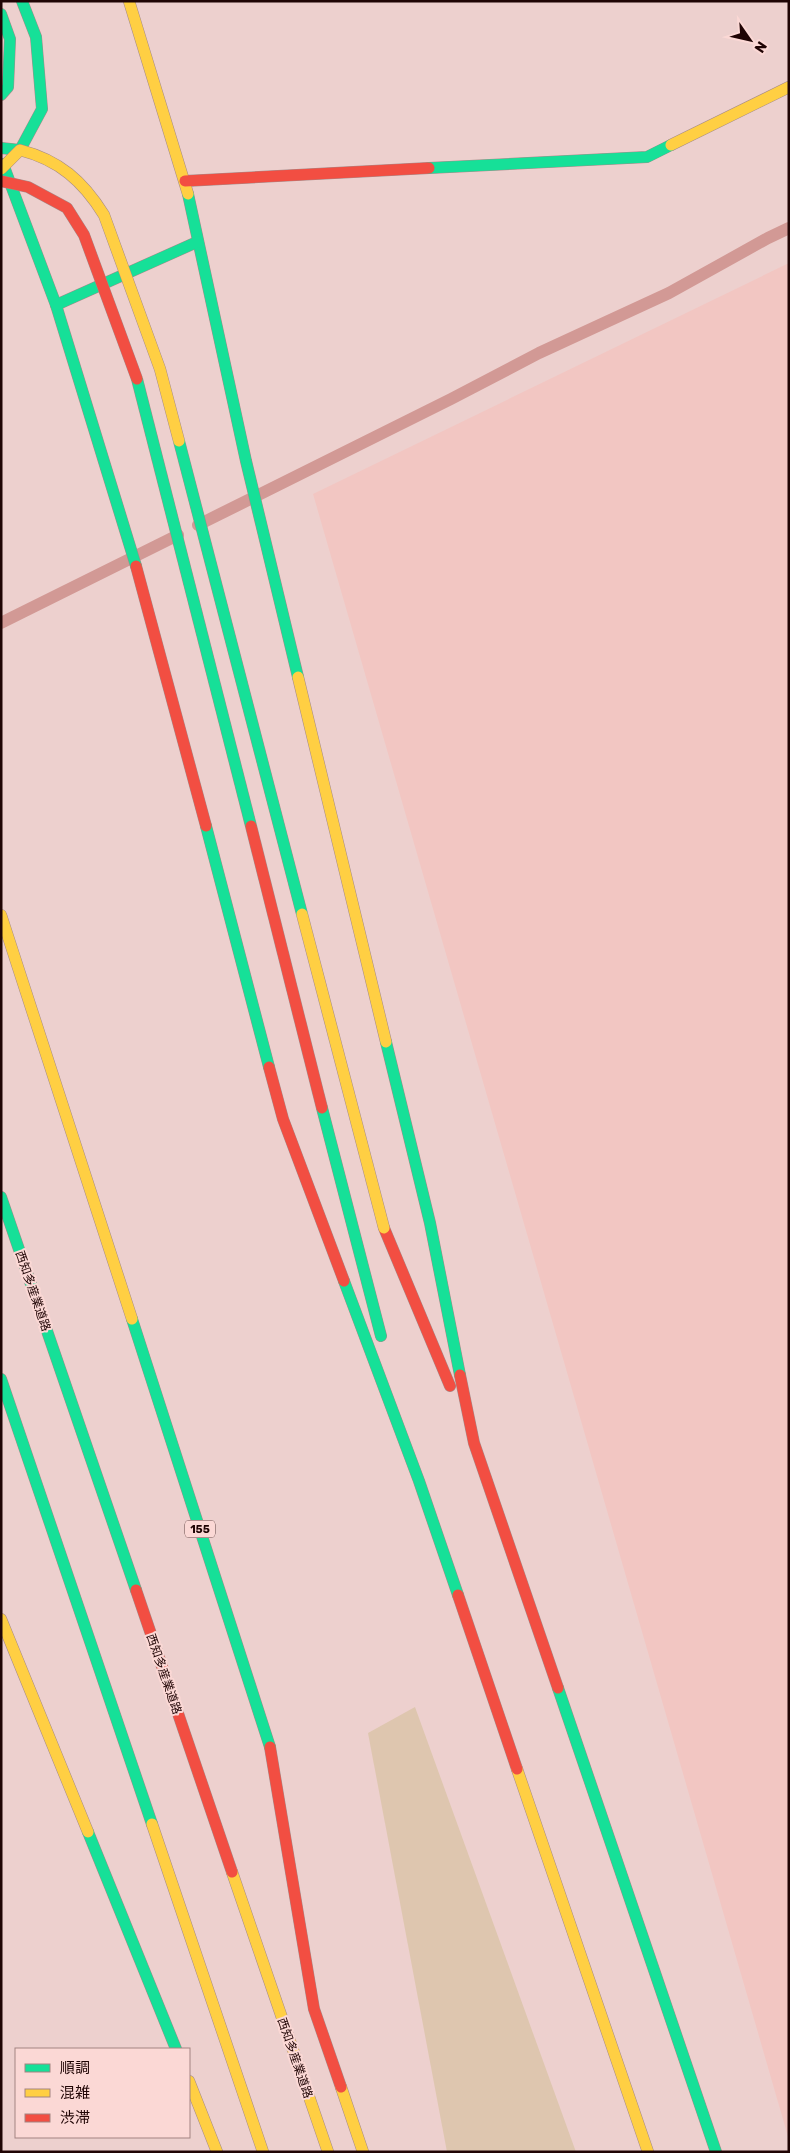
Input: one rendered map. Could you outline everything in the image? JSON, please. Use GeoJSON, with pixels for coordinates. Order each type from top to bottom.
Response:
{"type":"FeatureCollection","features":[{"type":"Feature","properties":{"kind":"main road"},"geometry":{"type":"LineString","coordinates":[[1,169],[20,150],[42,109],[36,37],[22,1]]}},
{"type":"Feature","properties":{"kind":"main road"},"geometry":{"type":"LineString","coordinates":[[129,1],[185,181],[246,461],[430,1223],[474,1443]]}},
{"type":"Feature","properties":{"kind":"main road"},"geometry":{"type":"LineString","coordinates":[[1,14],[10,39],[8,87],[1,95]]}},
{"type":"Feature","properties":{"kind":"main road"},"geometry":{"type":"LineString","coordinates":[[185,181],[648,157],[789,87]]}},
{"type":"Feature","properties":{"kind":"main road"},"geometry":{"type":"LineString","coordinates":[[1,148],[36,153],[67,169],[91,192],[104,215],[160,369],[384,1228],[474,1443],[716,2152]]}},
{"type":"Feature","properties":{"kind":"main road"},"geometry":{"type":"LineString","coordinates":[[1,160],[56,305],[126,530],[154,626],[283,1119],[419,1481],[648,2152]]}},
{"type":"Feature","properties":{"kind":"main road"},"geometry":{"type":"LineString","coordinates":[[1,181],[28,187],[68,208],[84,235],[137,378],[384,1347]]}},
{"type":"Feature","properties":{"kind":"main road"},"geometry":{"type":"LineString","coordinates":[[56,305],[197,242]]}},
{"type":"Feature","properties":{"kind":"main road","name":"155"},"geometry":{"type":"LineString","coordinates":[[1,915],[110,1246],[270,1744],[314,2008],[363,2152]]}},
{"type":"Feature","properties":{"kind":"main road","name":"西知多産業道路"},"geometry":{"type":"LineString","coordinates":[[1,1197],[328,2152]]}},
{"type":"Feature","properties":{"kind":"main road"},"geometry":{"type":"LineString","coordinates":[[389,1366],[419,1481]]}},
{"type":"Feature","properties":{"kind":"main road"},"geometry":{"type":"LineString","coordinates":[[1,1379],[263,2152]]}},
{"type":"Feature","properties":{"kind":"main road"},"geometry":{"type":"LineString","coordinates":[[1,1619],[176,2048]]}},
{"type":"Feature","properties":{"kind":"main road"},"geometry":{"type":"LineString","coordinates":[[190,2084],[217,2152]]}},
{"type":"Feature","properties":{"kind":"shaded area"},"geometry":{"type":"Polygon","coordinates":[[[789,263],[789,2140],[313,494],[789,263]]]}},
{"type":"Feature","properties":{"kind":"shaded area"},"geometry":{"type":"Polygon","coordinates":[[[415,1707],[576,2152],[447,2152],[368,1733],[415,1707]]]}},
{"type":"Feature","properties":{"kind":"waterway"},"geometry":{"type":"LineString","coordinates":[[198,525],[539,353],[669,293],[789,228]]}},
{"type":"Feature","properties":{"kind":"waterway"},"geometry":{"type":"LineString","coordinates":[[1,623],[178,535]]}},
{"type":"Feature","properties":{"kind":"traffic: fast"},"geometry":{"type":"LineString","coordinates":[[1,148],[20,150],[42,109],[36,37],[22,1]]}},
{"type":"Feature","properties":{"kind":"traffic: fast"},"geometry":{"type":"LineString","coordinates":[[1,14],[10,39],[8,87],[1,95]]}},
{"type":"Feature","properties":{"kind":"traffic: fast"},"geometry":{"type":"LineString","coordinates":[[429,168],[647,157],[671,145]]}},
{"type":"Feature","properties":{"kind":"traffic: fast"},"geometry":{"type":"LineString","coordinates":[[3,164],[56,305],[136,566]]}},
{"type":"Feature","properties":{"kind":"traffic: fast"},"geometry":{"type":"LineString","coordinates":[[188,194],[246,461],[298,677]]}},
{"type":"Feature","properties":{"kind":"traffic: fast"},"geometry":{"type":"LineString","coordinates":[[56,305],[197,242]]}},
{"type":"Feature","properties":{"kind":"traffic: fast"},"geometry":{"type":"LineString","coordinates":[[137,379],[251,826]]}},
{"type":"Feature","properties":{"kind":"traffic: fast"},"geometry":{"type":"LineString","coordinates":[[179,441],[302,914]]}},
{"type":"Feature","properties":{"kind":"traffic: fast"},"geometry":{"type":"LineString","coordinates":[[206,826],[269,1067]]}},
{"type":"Feature","properties":{"kind":"traffic: fast"},"geometry":{"type":"LineString","coordinates":[[386,1042],[430,1223],[460,1375]]}},
{"type":"Feature","properties":{"kind":"traffic: fast"},"geometry":{"type":"LineString","coordinates":[[322,1108],[381,1336]]}},
{"type":"Feature","properties":{"kind":"traffic: fast"},"geometry":{"type":"LineString","coordinates":[[1,1197],[136,1590]]}},
{"type":"Feature","properties":{"kind":"traffic: fast"},"geometry":{"type":"LineString","coordinates":[[344,1281],[419,1481],[458,1595]]}},
{"type":"Feature","properties":{"kind":"traffic: fast"},"geometry":{"type":"LineString","coordinates":[[132,1319],[270,1747]]}},
{"type":"Feature","properties":{"kind":"traffic: fast"},"geometry":{"type":"LineString","coordinates":[[1,1379],[152,1824]]}},
{"type":"Feature","properties":{"kind":"traffic: fast"},"geometry":{"type":"LineString","coordinates":[[558,1688],[716,2152]]}},
{"type":"Feature","properties":{"kind":"traffic: fast"},"geometry":{"type":"LineString","coordinates":[[88,1832],[176,2048]]}},
{"type":"Feature","properties":{"kind":"traffic: slow"},"geometry":{"type":"LineString","coordinates":[[129,1],[188,194]]}},
{"type":"Feature","properties":{"kind":"traffic: slow"},"geometry":{"type":"LineString","coordinates":[[671,145],[789,87]]}},
{"type":"Feature","properties":{"kind":"traffic: slow"},"geometry":{"type":"LineString","coordinates":[[1,169],[20,150],[34,154],[69,174],[88,192],[104,215],[160,369],[179,441]]}},
{"type":"Feature","properties":{"kind":"traffic: slow"},"geometry":{"type":"LineString","coordinates":[[298,677],[386,1042]]}},
{"type":"Feature","properties":{"kind":"traffic: slow"},"geometry":{"type":"LineString","coordinates":[[302,914],[384,1228]]}},
{"type":"Feature","properties":{"kind":"traffic: slow"},"geometry":{"type":"LineString","coordinates":[[1,915],[132,1319]]}},
{"type":"Feature","properties":{"kind":"traffic: slow"},"geometry":{"type":"LineString","coordinates":[[1,1619],[88,1832]]}},
{"type":"Feature","properties":{"kind":"traffic: slow"},"geometry":{"type":"LineString","coordinates":[[517,1769],[648,2152]]}},
{"type":"Feature","properties":{"kind":"traffic: slow"},"geometry":{"type":"LineString","coordinates":[[152,1824],[263,2152]]}},
{"type":"Feature","properties":{"kind":"traffic: slow"},"geometry":{"type":"LineString","coordinates":[[232,1872],[328,2152]]}},
{"type":"Feature","properties":{"kind":"traffic: slow"},"geometry":{"type":"LineString","coordinates":[[190,2084],[217,2152]]}},
{"type":"Feature","properties":{"kind":"traffic: slow"},"geometry":{"type":"LineString","coordinates":[[341,2087],[363,2152]]}},
{"type":"Feature","properties":{"kind":"traffic: jam"},"geometry":{"type":"LineString","coordinates":[[185,181],[429,168]]}},
{"type":"Feature","properties":{"kind":"traffic: jam"},"geometry":{"type":"LineString","coordinates":[[1,181],[28,187],[67,208],[84,235],[137,379]]}},
{"type":"Feature","properties":{"kind":"traffic: jam"},"geometry":{"type":"LineString","coordinates":[[136,566],[206,826]]}},
{"type":"Feature","properties":{"kind":"traffic: jam"},"geometry":{"type":"LineString","coordinates":[[251,826],[322,1108]]}},
{"type":"Feature","properties":{"kind":"traffic: jam"},"geometry":{"type":"LineString","coordinates":[[269,1067],[283,1119],[344,1281]]}},
{"type":"Feature","properties":{"kind":"traffic: jam"},"geometry":{"type":"LineString","coordinates":[[384,1228],[450,1386]]}},
{"type":"Feature","properties":{"kind":"traffic: jam"},"geometry":{"type":"LineString","coordinates":[[460,1375],[474,1443],[558,1688]]}},
{"type":"Feature","properties":{"kind":"traffic: jam"},"geometry":{"type":"LineString","coordinates":[[136,1590],[232,1872]]}},
{"type":"Feature","properties":{"kind":"traffic: jam"},"geometry":{"type":"LineString","coordinates":[[458,1595],[517,1769]]}},
{"type":"Feature","properties":{"kind":"traffic: jam"},"geometry":{"type":"LineString","coordinates":[[270,1747],[314,2009],[341,2087]]}}]}
